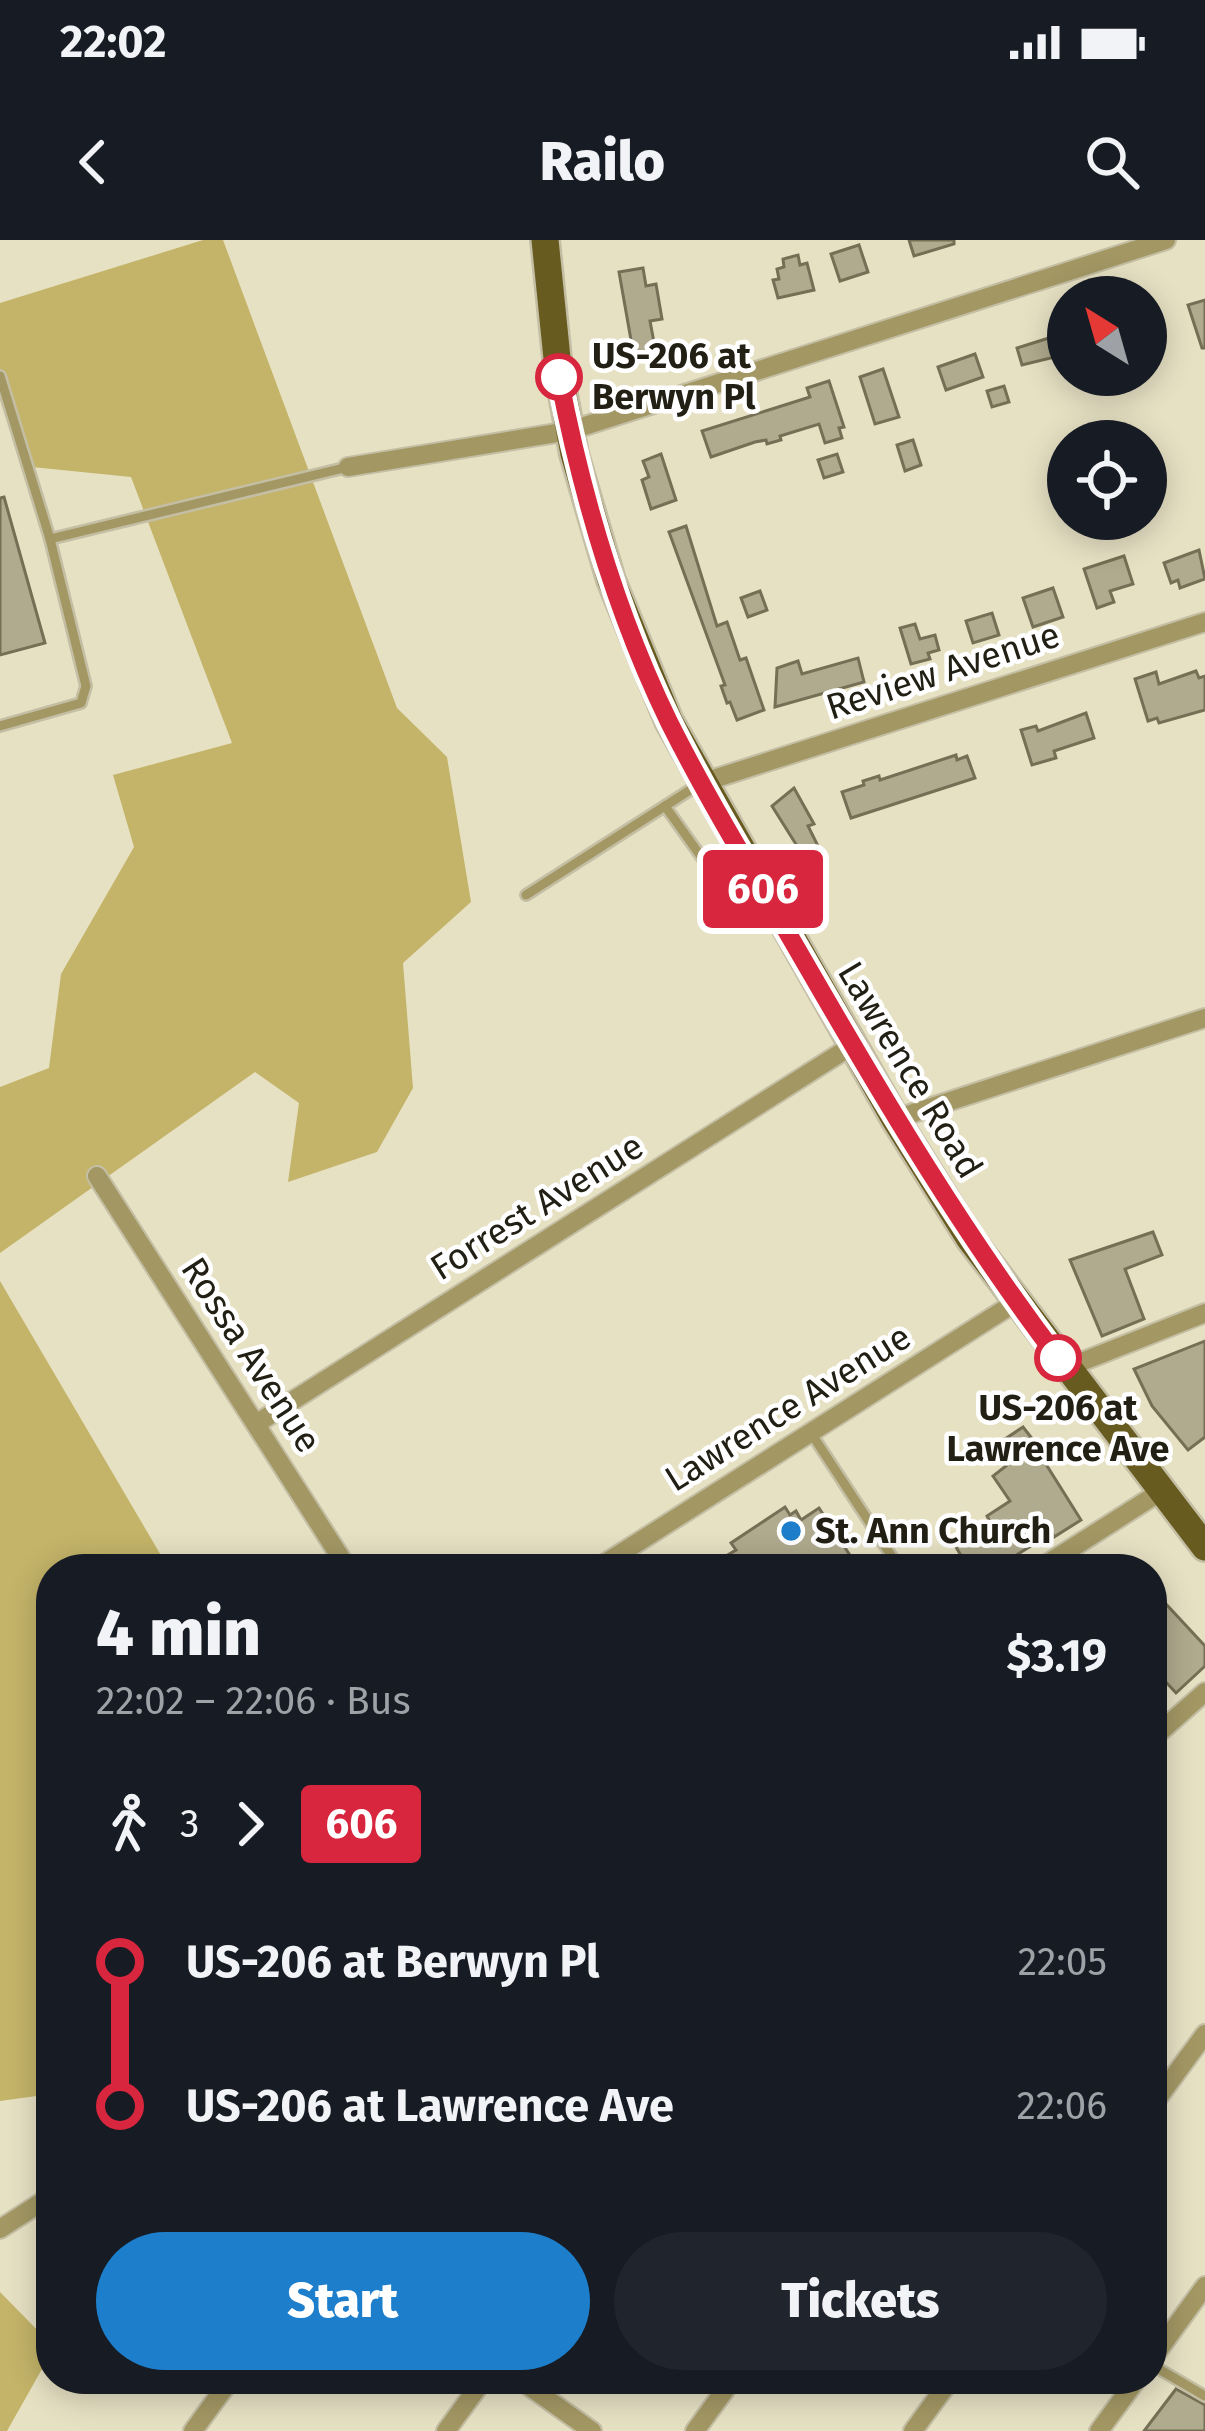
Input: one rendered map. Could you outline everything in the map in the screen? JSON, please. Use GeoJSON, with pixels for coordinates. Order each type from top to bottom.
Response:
{"type":"FeatureCollection","features":[{"type":"Feature","properties":{"kind":"main road","name":"Lawrence Road"},"geometry":{"type":"LineString","coordinates":[[545,240],[552,325],[569,431],[611,580],[642,662],[701,783],[895,1120],[970,1238],[1204,1545]]}},
{"type":"Feature","properties":{"kind":"street"},"geometry":{"type":"LineString","coordinates":[[348,466],[569,431],[1166,240]]}},
{"type":"Feature","properties":{"kind":"street","name":"Review Avenue"},"geometry":{"type":"LineString","coordinates":[[701,783],[1205,622]]}},
{"type":"Feature","properties":{"kind":"street"},"geometry":{"type":"LineString","coordinates":[[895,1120],[1205,1018]]}},
{"type":"Feature","properties":{"kind":"street","name":"Forrest Avenue"},"geometry":{"type":"LineString","coordinates":[[256,1424],[853,1045]]}},
{"type":"Feature","properties":{"kind":"street","name":"Rossa Avenue"},"geometry":{"type":"LineString","coordinates":[[98,1176],[339,1554]]}},
{"type":"Feature","properties":{"kind":"street","name":"Lawrence Avenue"},"geometry":{"type":"LineString","coordinates":[[619,1554],[1016,1302]]}},
{"type":"Feature","properties":{"kind":"street"},"geometry":{"type":"LineString","coordinates":[[1066,1368],[1205,1313]]}},
{"type":"Feature","properties":{"kind":"street"},"geometry":{"type":"LineString","coordinates":[[1063,1554],[1160,1492]]}},
{"type":"Feature","properties":{"kind":"street"},"geometry":{"type":"LineString","coordinates":[[1167,1726],[1205,1692]]}},
{"type":"Feature","properties":{"kind":"street"},"geometry":{"type":"LineString","coordinates":[[1167,2086],[1205,2034]]}},
{"type":"Feature","properties":{"kind":"street"},"geometry":{"type":"LineString","coordinates":[[0,2229],[36,2206]]}},
{"type":"Feature","properties":{"kind":"street"},"geometry":{"type":"LineString","coordinates":[[1167,2340],[1205,2286]]}},
{"type":"Feature","properties":{"kind":"street"},"geometry":{"type":"LineString","coordinates":[[193,2431],[220,2394]]}},
{"type":"Feature","properties":{"kind":"street"},"geometry":{"type":"LineString","coordinates":[[446,2431],[473,2394]]}},
{"type":"Feature","properties":{"kind":"street"},"geometry":{"type":"LineString","coordinates":[[540,2394],[592,2431]]}},
{"type":"Feature","properties":{"kind":"street"},"geometry":{"type":"LineString","coordinates":[[695,2431],[722,2394]]}},
{"type":"Feature","properties":{"kind":"street"},"geometry":{"type":"LineString","coordinates":[[913,2431],[940,2394]]}},
{"type":"Feature","properties":{"kind":"street"},"geometry":{"type":"LineString","coordinates":[[1099,2431],[1126,2394]]}},
{"type":"Feature","properties":{"kind":"lane"},"geometry":{"type":"LineString","coordinates":[[0,376],[50,538],[86,686],[81,703],[0,726]]}},
{"type":"Feature","properties":{"kind":"lane"},"geometry":{"type":"LineString","coordinates":[[50,538],[348,466]]}},
{"type":"Feature","properties":{"kind":"lane"},"geometry":{"type":"LineString","coordinates":[[526,896],[701,783]]}},
{"type":"Feature","properties":{"kind":"lane"},"geometry":{"type":"LineString","coordinates":[[665,806],[712,872],[746,860]]}},
{"type":"Feature","properties":{"kind":"lane"},"geometry":{"type":"LineString","coordinates":[[811,1433],[890,1554]]}},
{"type":"Feature","properties":{"kind":"lane"},"geometry":{"type":"LineString","coordinates":[[1167,2372],[1205,2396]]}},
{"type":"Feature","properties":{"kind":"shaded area"},"geometry":{"type":"Polygon","coordinates":[[[203,240],[223,240],[397,708],[447,757],[471,902],[403,963],[413,1088],[377,1152],[288,1182],[299,1103],[255,1072],[0,1253],[0,1087],[49,1068],[61,974],[134,847],[113,775],[232,743],[131,477],[22,466],[0,399],[0,303],[203,240]]]}},
{"type":"Feature","properties":{"kind":"shaded area"},"geometry":{"type":"Polygon","coordinates":[[[0,1281],[160,1554],[36,1554],[36,2096],[0,2101],[0,1281]]]}},
{"type":"Feature","properties":{"kind":"shaded area"},"geometry":{"type":"Polygon","coordinates":[[[0,2292],[36,2329],[36,2380],[7,2431],[0,2431],[0,2292]]]}},
{"type":"Feature","properties":{"kind":"building"},"geometry":{"type":"Polygon","coordinates":[[[909,240],[954,240],[954,244],[914,256],[909,240]]]}},
{"type":"Feature","properties":{"kind":"building"},"geometry":{"type":"Polygon","coordinates":[[[859,245],[868,272],[840,281],[831,254],[859,245]]]}},
{"type":"Feature","properties":{"kind":"building"},"geometry":{"type":"Polygon","coordinates":[[[798,255],[800,265],[807,263],[814,290],[778,298],[773,280],[779,279],[777,269],[784,267],[783,259],[798,255]]]}},
{"type":"Feature","properties":{"kind":"building"},"geometry":{"type":"Polygon","coordinates":[[[643,268],[646,286],[656,284],[662,319],[650,321],[656,353],[634,357],[619,272],[643,268]]]}},
{"type":"Feature","properties":{"kind":"building"},"geometry":{"type":"Polygon","coordinates":[[[1205,300],[1205,348],[1202,348],[1188,305],[1205,300]]]}},
{"type":"Feature","properties":{"kind":"building"},"geometry":{"type":"Polygon","coordinates":[[[1047,339],[1047,359],[1022,365],[1017,348],[1047,339]]]}},
{"type":"Feature","properties":{"kind":"building"},"geometry":{"type":"Polygon","coordinates":[[[975,354],[983,377],[946,390],[938,367],[975,354]]]}},
{"type":"Feature","properties":{"kind":"building"},"geometry":{"type":"Polygon","coordinates":[[[883,369],[899,417],[875,424],[860,377],[883,369]]]}},
{"type":"Feature","properties":{"kind":"building"},"geometry":{"type":"Polygon","coordinates":[[[829,381],[844,427],[839,428],[842,438],[825,443],[819,424],[780,436],[781,440],[755,442],[711,457],[702,431],[810,397],[807,388],[829,381]]]}},
{"type":"Feature","properties":{"kind":"building"},"geometry":{"type":"Polygon","coordinates":[[[1004,386],[1009,402],[992,407],[987,391],[1004,386]]]}},
{"type":"Feature","properties":{"kind":"building"},"geometry":{"type":"Polygon","coordinates":[[[913,440],[921,465],[905,471],[897,445],[913,440]]]}},
{"type":"Feature","properties":{"kind":"building"},"geometry":{"type":"Polygon","coordinates":[[[661,454],[676,500],[651,509],[642,480],[649,477],[643,461],[661,454]]]}},
{"type":"Feature","properties":{"kind":"building"},"geometry":{"type":"Polygon","coordinates":[[[837,454],[843,472],[824,478],[818,460],[837,454]]]}},
{"type":"Feature","properties":{"kind":"building"},"geometry":{"type":"Polygon","coordinates":[[[4,497],[45,643],[0,655],[0,498],[4,497]]]}},
{"type":"Feature","properties":{"kind":"building"},"geometry":{"type":"Polygon","coordinates":[[[686,526],[717,626],[727,622],[764,710],[737,720],[727,703],[721,686],[725,685],[669,532],[686,526]]]}},
{"type":"Feature","properties":{"kind":"building"},"geometry":{"type":"Polygon","coordinates":[[[1199,550],[1205,579],[1180,588],[1178,580],[1171,583],[1164,563],[1199,550]]]}},
{"type":"Feature","properties":{"kind":"building"},"geometry":{"type":"Polygon","coordinates":[[[1124,556],[1133,584],[1110,591],[1114,602],[1097,608],[1084,569],[1124,556]]]}},
{"type":"Feature","properties":{"kind":"building"},"geometry":{"type":"Polygon","coordinates":[[[1053,588],[1063,617],[1033,627],[1023,598],[1053,588]]]}},
{"type":"Feature","properties":{"kind":"building"},"geometry":{"type":"Polygon","coordinates":[[[760,591],[767,610],[748,617],[741,598],[760,591]]]}},
{"type":"Feature","properties":{"kind":"building"},"geometry":{"type":"Polygon","coordinates":[[[992,613],[999,635],[973,643],[966,621],[992,613]]]}},
{"type":"Feature","properties":{"kind":"building"},"geometry":{"type":"Polygon","coordinates":[[[915,624],[920,639],[935,635],[939,650],[928,653],[930,659],[911,664],[900,628],[915,624]]]}},
{"type":"Feature","properties":{"kind":"building"},"geometry":{"type":"Polygon","coordinates":[[[858,658],[864,682],[775,707],[777,668],[798,661],[802,674],[858,658]]]}},
{"type":"Feature","properties":{"kind":"building"},"geometry":{"type":"Polygon","coordinates":[[[1196,671],[1199,678],[1205,676],[1205,710],[1159,723],[1157,718],[1148,721],[1135,679],[1156,672],[1159,684],[1196,671]]]}},
{"type":"Feature","properties":{"kind":"building"},"geometry":{"type":"Polygon","coordinates":[[[1086,713],[1094,738],[1054,751],[1056,758],[1032,765],[1021,730],[1036,726],[1038,731],[1086,713]]]}},
{"type":"Feature","properties":{"kind":"building"},"geometry":{"type":"Polygon","coordinates":[[[956,755],[957,760],[967,756],[975,778],[851,818],[842,792],[864,785],[863,781],[879,776],[880,780],[956,755]]]}},
{"type":"Feature","properties":{"kind":"building"},"geometry":{"type":"Polygon","coordinates":[[[794,788],[814,824],[808,826],[819,848],[804,857],[772,806],[794,788]]]}},
{"type":"Feature","properties":{"kind":"building"},"geometry":{"type":"Polygon","coordinates":[[[1153,1232],[1162,1255],[1125,1269],[1144,1319],[1102,1336],[1070,1260],[1153,1232]]]}},
{"type":"Feature","properties":{"kind":"building"},"geometry":{"type":"Polygon","coordinates":[[[1205,1341],[1205,1437],[1188,1450],[1152,1406],[1134,1369],[1205,1341]]]}},
{"type":"Feature","properties":{"kind":"building"},"geometry":{"type":"Polygon","coordinates":[[[1023,1427],[1048,1459],[1044,1461],[1081,1520],[1018,1554],[960,1554],[953,1542],[1010,1501],[993,1476],[1006,1466],[1000,1459],[1010,1452],[1002,1441],[1023,1427]]]}},
{"type":"Feature","properties":{"kind":"building","name":"St. Ann Church"},"geometry":{"type":"Polygon","coordinates":[[[785,1507],[790,1515],[796,1511],[801,1520],[819,1508],[849,1554],[729,1554],[736,1550],[731,1543],[785,1507]]]}},
{"type":"Feature","properties":{"kind":"building"},"geometry":{"type":"Polygon","coordinates":[[[1167,1605],[1205,1646],[1205,1666],[1176,1693],[1167,1683],[1167,1605]]]}},
{"type":"Feature","properties":{"kind":"building"},"geometry":{"type":"Polygon","coordinates":[[[1176,2389],[1205,2405],[1205,2431],[1144,2431],[1176,2389]]]}},
{"type":"Feature","properties":{"kind":"bus line","name":"606"},"geometry":{"type":"LineString","coordinates":[[559,377],[591,518],[642,662],[669,721],[922,1165],[1058,1358]]}},
{"type":"Feature","properties":{"kind":"place","name":"US-206 at Berwyn Pl"},"geometry":{"type":"Point","coordinates":[559,377]}},
{"type":"Feature","properties":{"kind":"place","name":"US-206 at Lawrence Ave"},"geometry":{"type":"Point","coordinates":[1058,1358]}},
{"type":"Feature","properties":{"kind":"place","name":"St. Ann Church"},"geometry":{"type":"Point","coordinates":[791,1531]}}]}
